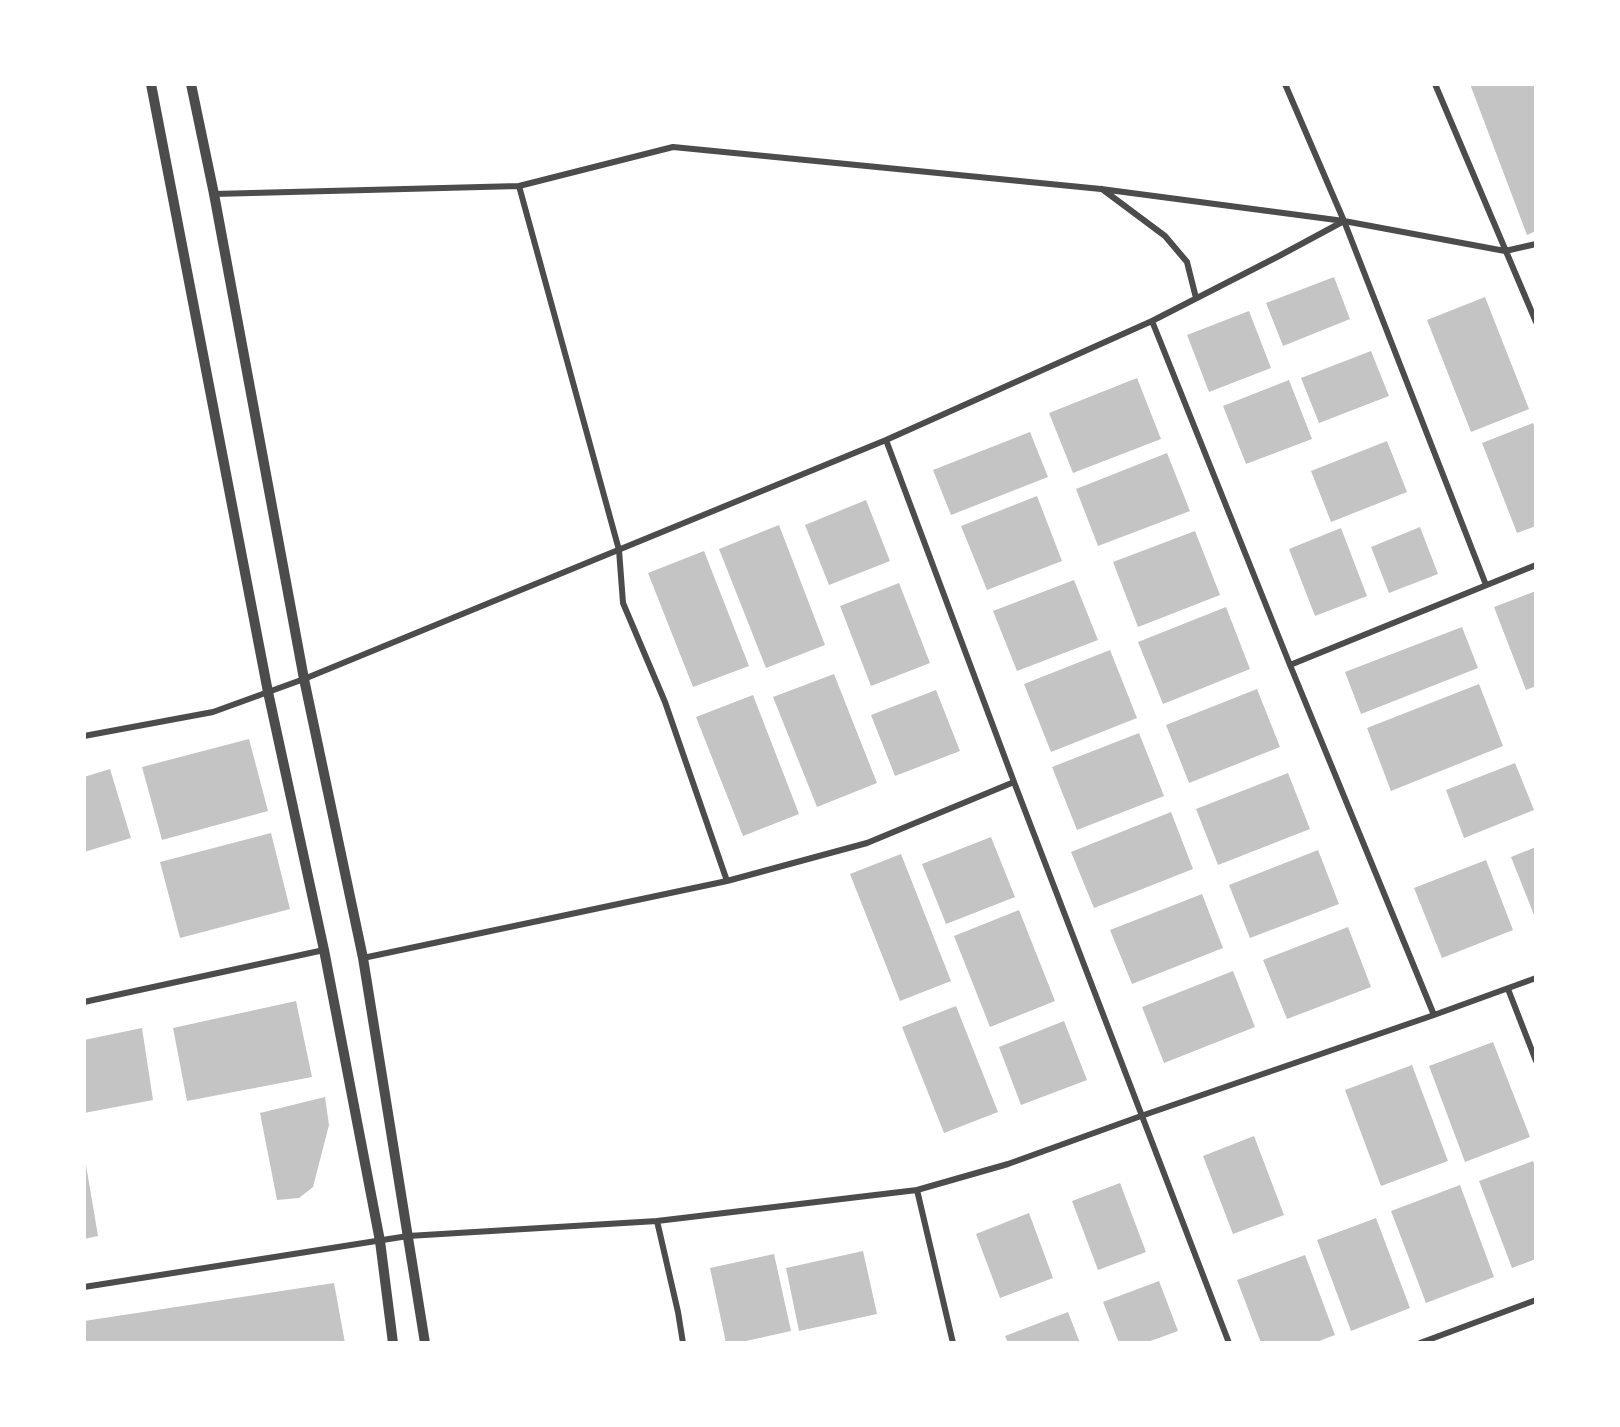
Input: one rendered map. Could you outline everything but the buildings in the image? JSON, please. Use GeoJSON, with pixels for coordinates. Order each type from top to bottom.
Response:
{"type":"FeatureCollection","features":[{"type":"Feature","properties":{"kind":"street"},"geometry":{"type":"LineString","coordinates":[[151,84],[268,692],[324,950],[380,1241],[393,1343]]}},
{"type":"Feature","properties":{"kind":"street"},"geometry":{"type":"LineString","coordinates":[[191,84],[214,194],[304,679],[363,958],[425,1343]]}},
{"type":"Feature","properties":{"kind":"street"},"geometry":{"type":"LineString","coordinates":[[1286,84],[1344,221],[1486,585]]}},
{"type":"Feature","properties":{"kind":"street"},"geometry":{"type":"LineString","coordinates":[[1435,84],[1536,322]]}},
{"type":"Feature","properties":{"kind":"street"},"geometry":{"type":"LineString","coordinates":[[214,194],[519,186],[673,147],[1101,189],[1344,221],[1505,251],[1536,244]]}},
{"type":"Feature","properties":{"kind":"street"},"geometry":{"type":"LineString","coordinates":[[519,186],[620,550],[623,603],[665,702],[726,881]]}},
{"type":"Feature","properties":{"kind":"street"},"geometry":{"type":"LineString","coordinates":[[1101,189],[1165,236],[1180,253],[1187,262],[1197,298]]}},
{"type":"Feature","properties":{"kind":"street"},"geometry":{"type":"LineString","coordinates":[[84,736],[213,712],[304,679],[620,550],[886,440],[1152,321],[1344,221]]}},
{"type":"Feature","properties":{"kind":"street"},"geometry":{"type":"LineString","coordinates":[[1152,321],[1434,1015]]}},
{"type":"Feature","properties":{"kind":"street"},"geometry":{"type":"LineString","coordinates":[[886,440],[1228,1343]]}},
{"type":"Feature","properties":{"kind":"street"},"geometry":{"type":"LineString","coordinates":[[1290,665],[1536,565]]}},
{"type":"Feature","properties":{"kind":"street"},"geometry":{"type":"LineString","coordinates":[[363,958],[726,881],[867,843],[1014,782]]}},
{"type":"Feature","properties":{"kind":"street"},"geometry":{"type":"LineString","coordinates":[[84,1002],[324,950]]}},
{"type":"Feature","properties":{"kind":"street"},"geometry":{"type":"LineString","coordinates":[[84,1287],[408,1236],[657,1221],[916,1190],[1008,1164],[1536,978]]}},
{"type":"Feature","properties":{"kind":"street"},"geometry":{"type":"LineString","coordinates":[[1508,989],[1536,1061]]}},
{"type":"Feature","properties":{"kind":"street"},"geometry":{"type":"LineString","coordinates":[[916,1190],[953,1343]]}},
{"type":"Feature","properties":{"kind":"street"},"geometry":{"type":"LineString","coordinates":[[657,1221],[683,1343]]}},
{"type":"Feature","properties":{"kind":"street"},"geometry":{"type":"LineString","coordinates":[[1420,1343],[1536,1300]]}}]}
